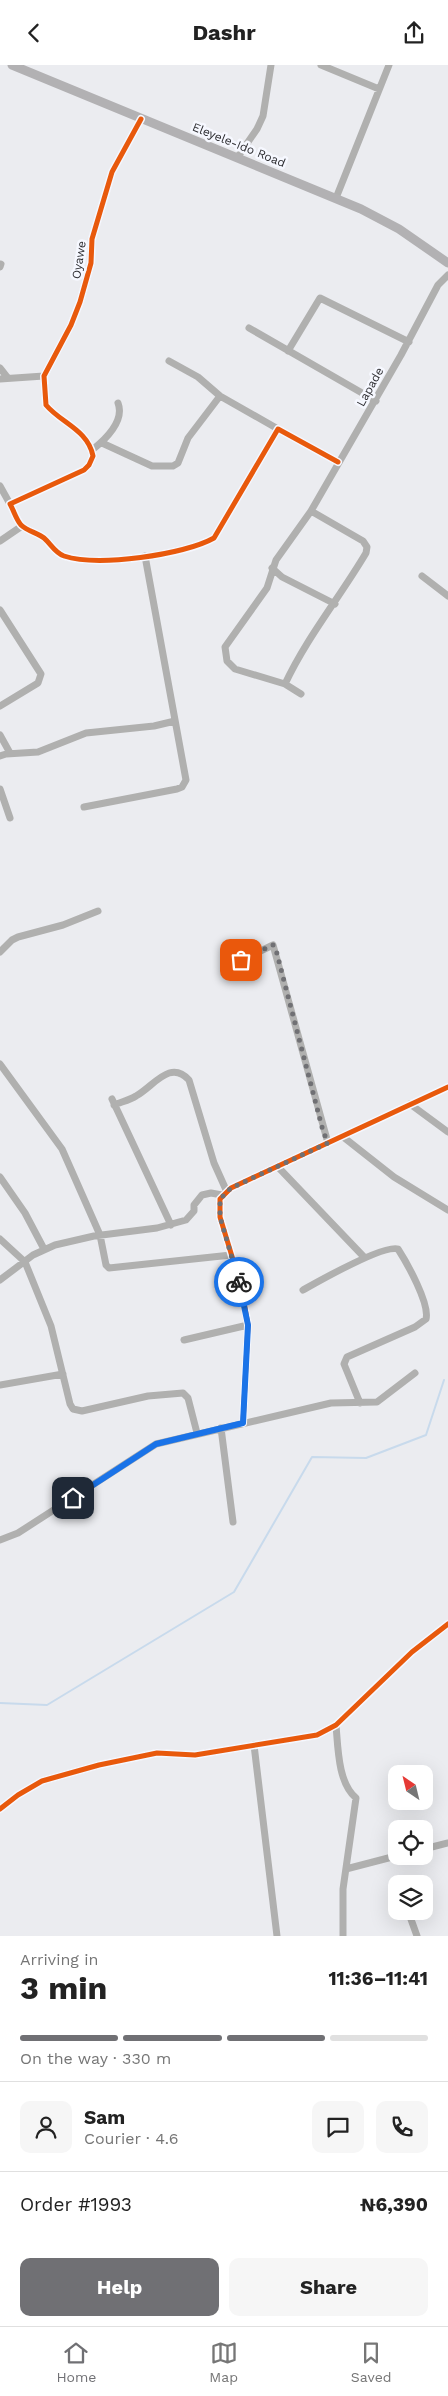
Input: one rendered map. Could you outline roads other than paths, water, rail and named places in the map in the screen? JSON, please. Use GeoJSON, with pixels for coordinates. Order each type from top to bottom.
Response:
{"type":"FeatureCollection","features":[{"type":"Feature","properties":{"kind":"main road","name":"Eleyele-Ido Road"},"geometry":{"type":"LineString","coordinates":[[12,65],[336,198],[399,229],[448,263]]}},
{"type":"Feature","properties":{"kind":"street"},"geometry":{"type":"LineString","coordinates":[[237,158],[257,129],[263,116],[271,65]]}},
{"type":"Feature","properties":{"kind":"street"},"geometry":{"type":"LineString","coordinates":[[321,65],[379,89]]}},
{"type":"Feature","properties":{"kind":"street"},"geometry":{"type":"LineString","coordinates":[[336,198],[389,65]]}},
{"type":"Feature","properties":{"kind":"street","name":"Oyawe"},"geometry":{"type":"LineString","coordinates":[[44,376],[71,325],[80,302],[91,263],[92,239],[112,172],[141,119]]}},
{"type":"Feature","properties":{"kind":"street","name":"Lapade"},"geometry":{"type":"LineString","coordinates":[[285,684],[235,669],[227,661],[225,647],[267,588],[272,568],[311,511],[338,462],[376,401],[387,377],[409,342],[438,285],[448,275]]}},
{"type":"Feature","properties":{"kind":"street"},"geometry":{"type":"LineString","coordinates":[[288,351],[320,298],[409,342]]}},
{"type":"Feature","properties":{"kind":"street"},"geometry":{"type":"LineString","coordinates":[[249,328],[376,401]]}},
{"type":"Feature","properties":{"kind":"street"},"geometry":{"type":"LineString","coordinates":[[169,361],[198,377],[220,396],[338,462]]}},
{"type":"Feature","properties":{"kind":"street"},"geometry":{"type":"LineString","coordinates":[[0,368],[3,378],[44,376],[46,405],[73,426],[92,450],[92,460],[84,470],[10,504]]}},
{"type":"Feature","properties":{"kind":"street"},"geometry":{"type":"LineString","coordinates":[[102,443],[152,466],[173,466],[178,463],[188,438],[220,396]]}},
{"type":"Feature","properties":{"kind":"street"},"geometry":{"type":"LineString","coordinates":[[92,450],[102,443],[110,433],[119,415],[118,403]]}},
{"type":"Feature","properties":{"kind":"street"},"geometry":{"type":"LineString","coordinates":[[0,486],[22,525],[43,537],[64,556],[97,561],[167,553],[214,538],[278,429]]}},
{"type":"Feature","properties":{"kind":"street"},"geometry":{"type":"LineString","coordinates":[[301,694],[285,684],[296,659],[335,604],[366,553],[367,547],[363,541],[311,511]]}},
{"type":"Feature","properties":{"kind":"street"},"geometry":{"type":"LineString","coordinates":[[0,541],[22,525]]}},
{"type":"Feature","properties":{"kind":"street"},"geometry":{"type":"LineString","coordinates":[[84,807],[182,787],[186,780],[145,555]]}},
{"type":"Feature","properties":{"kind":"street"},"geometry":{"type":"LineString","coordinates":[[272,568],[282,577],[335,604]]}},
{"type":"Feature","properties":{"kind":"street"},"geometry":{"type":"LineString","coordinates":[[422,576],[448,596]]}},
{"type":"Feature","properties":{"kind":"street"},"geometry":{"type":"LineString","coordinates":[[0,610],[41,674],[38,683],[0,706]]}},
{"type":"Feature","properties":{"kind":"street"},"geometry":{"type":"LineString","coordinates":[[0,756],[10,753],[38,752],[86,733],[154,726],[175,721]]}},
{"type":"Feature","properties":{"kind":"street"},"geometry":{"type":"LineString","coordinates":[[0,735],[10,753]]}},
{"type":"Feature","properties":{"kind":"street"},"geometry":{"type":"LineString","coordinates":[[0,789],[10,818]]}},
{"type":"Feature","properties":{"kind":"street"},"geometry":{"type":"LineString","coordinates":[[0,952],[12,939],[63,925],[98,911]]}},
{"type":"Feature","properties":{"kind":"street"},"geometry":{"type":"LineString","coordinates":[[225,968],[273,945],[328,1143]]}},
{"type":"Feature","properties":{"kind":"street"},"geometry":{"type":"LineString","coordinates":[[0,1063],[62,1149],[100,1235],[106,1265],[112,1269],[162,1261],[231,1255]]}},
{"type":"Feature","properties":{"kind":"street"},"geometry":{"type":"LineString","coordinates":[[170,1225],[140,1155],[113,1102],[135,1097],[153,1082],[171,1071],[183,1073],[189,1080],[224,1193],[219,1204],[220,1217],[241,1286],[248,1325],[243,1423]]}},
{"type":"Feature","properties":{"kind":"street"},"geometry":{"type":"LineString","coordinates":[[0,1279],[44,1249],[100,1235],[170,1225],[188,1218],[202,1195],[224,1193],[448,1087]]}},
{"type":"Feature","properties":{"kind":"street"},"geometry":{"type":"LineString","coordinates":[[410,1104],[448,1132]]}},
{"type":"Feature","properties":{"kind":"street"},"geometry":{"type":"LineString","coordinates":[[342,1136],[394,1177],[448,1210]]}},
{"type":"Feature","properties":{"kind":"street"},"geometry":{"type":"LineString","coordinates":[[278,1167],[364,1257]]}},
{"type":"Feature","properties":{"kind":"street"},"geometry":{"type":"LineString","coordinates":[[0,1177],[24,1213],[44,1249]]}},
{"type":"Feature","properties":{"kind":"street"},"geometry":{"type":"LineString","coordinates":[[0,1239],[25,1261],[51,1326],[70,1404],[78,1411],[148,1396],[183,1393],[188,1398],[197,1433]]}},
{"type":"Feature","properties":{"kind":"street"},"geometry":{"type":"LineString","coordinates":[[303,1290],[364,1257],[392,1247],[398,1249],[409,1265],[427,1314],[426,1319],[415,1327],[347,1357],[344,1364],[360,1403]]}},
{"type":"Feature","properties":{"kind":"street"},"geometry":{"type":"LineString","coordinates":[[184,1340],[248,1325]]}},
{"type":"Feature","properties":{"kind":"street"},"geometry":{"type":"LineString","coordinates":[[0,1540],[18,1533],[156,1444],[331,1403],[377,1401],[415,1373]]}},
{"type":"Feature","properties":{"kind":"street"},"geometry":{"type":"LineString","coordinates":[[0,1385],[63,1374]]}},
{"type":"Feature","properties":{"kind":"street"},"geometry":{"type":"LineString","coordinates":[[221,1428],[232,1522]]}},
{"type":"Feature","properties":{"kind":"street"},"geometry":{"type":"LineString","coordinates":[[0,1809],[18,1795],[42,1781],[99,1765],[157,1753],[194,1755],[317,1735],[336,1725],[412,1652],[448,1625]]}},
{"type":"Feature","properties":{"kind":"street"},"geometry":{"type":"LineString","coordinates":[[336,1725],[338,1752],[348,1791],[356,1798],[343,1889],[343,1936]]}},
{"type":"Feature","properties":{"kind":"street"},"geometry":{"type":"LineString","coordinates":[[254,1745],[277,1936]]}},
{"type":"Feature","properties":{"kind":"street"},"geometry":{"type":"LineString","coordinates":[[433,1847],[448,1843]]}},
{"type":"Feature","properties":{"kind":"street"},"geometry":{"type":"LineString","coordinates":[[346,1869],[388,1858]]}},
{"type":"Feature","properties":{"kind":"street"},"geometry":{"type":"LineString","coordinates":[[411,1920],[417,1936]]}},
{"type":"Feature","properties":{"kind":"waterway"},"geometry":{"type":"LineString","coordinates":[[0,1703],[47,1705],[234,1592],[312,1457],[366,1458],[426,1435],[444,1380]]}}]}
